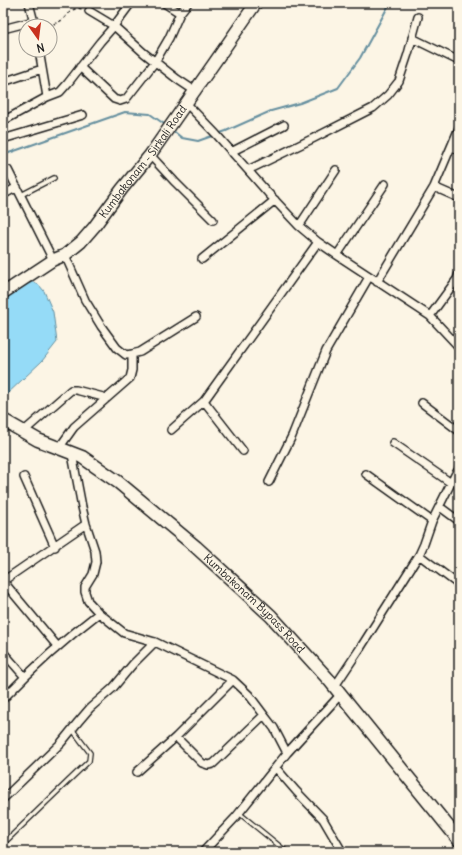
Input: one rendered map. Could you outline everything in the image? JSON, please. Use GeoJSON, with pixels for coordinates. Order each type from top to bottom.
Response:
{"type":"FeatureCollection","features":[{"type":"Feature","properties":{"kind":"highway","name":"Kumbakonam Bypass Road"},"geometry":{"type":"LineString","coordinates":[[3,420],[38,440],[82,458],[118,482],[196,547],[271,616],[338,690],[459,840]]}},
{"type":"Feature","properties":{"kind":"main road","name":"Kumbakonam - Sirkali Road"},"geometry":{"type":"LineString","coordinates":[[3,293],[53,260],[65,255],[81,242],[150,155],[256,3]]}},
{"type":"Feature","properties":{"kind":"street"},"geometry":{"type":"LineString","coordinates":[[29,3],[33,18]]}},
{"type":"Feature","properties":{"kind":"street"},"geometry":{"type":"LineString","coordinates":[[3,121],[47,96],[60,92],[68,84],[131,3]]}},
{"type":"Feature","properties":{"kind":"street"},"geometry":{"type":"LineString","coordinates":[[164,3],[180,13]]}},
{"type":"Feature","properties":{"kind":"street"},"geometry":{"type":"LineString","coordinates":[[80,67],[114,99],[120,101],[126,99],[155,62],[169,38],[180,13],[188,3]]}},
{"type":"Feature","properties":{"kind":"street"},"geometry":{"type":"LineString","coordinates":[[89,11],[114,26],[155,62],[194,91]]}},
{"type":"Feature","properties":{"kind":"street"},"geometry":{"type":"LineString","coordinates":[[248,170],[373,108],[388,95],[399,81],[418,17]]}},
{"type":"Feature","properties":{"kind":"street"},"geometry":{"type":"LineString","coordinates":[[3,29],[18,27]]}},
{"type":"Feature","properties":{"kind":"street"},"geometry":{"type":"LineString","coordinates":[[412,38],[459,61]]}},
{"type":"Feature","properties":{"kind":"street"},"geometry":{"type":"LineString","coordinates":[[40,58],[47,96]]}},
{"type":"Feature","properties":{"kind":"street"},"geometry":{"type":"LineString","coordinates":[[3,82],[42,69]]}},
{"type":"Feature","properties":{"kind":"street"},"geometry":{"type":"LineString","coordinates":[[186,103],[299,226],[336,255],[430,316],[458,346]]}},
{"type":"Feature","properties":{"kind":"street"},"geometry":{"type":"LineString","coordinates":[[3,139],[83,115]]}},
{"type":"Feature","properties":{"kind":"street"},"geometry":{"type":"LineString","coordinates":[[231,152],[284,124]]}},
{"type":"Feature","properties":{"kind":"street"},"geometry":{"type":"LineString","coordinates":[[377,282],[434,187],[459,128]]}},
{"type":"Feature","properties":{"kind":"street"},"geometry":{"type":"LineString","coordinates":[[451,147],[459,150]]}},
{"type":"Feature","properties":{"kind":"street"},"geometry":{"type":"LineString","coordinates":[[150,155],[213,220]]}},
{"type":"Feature","properties":{"kind":"street"},"geometry":{"type":"LineString","coordinates":[[8,170],[53,260]]}},
{"type":"Feature","properties":{"kind":"street"},"geometry":{"type":"LineString","coordinates":[[299,226],[336,170]]}},
{"type":"Feature","properties":{"kind":"street"},"geometry":{"type":"LineString","coordinates":[[336,255],[385,184]]}},
{"type":"Feature","properties":{"kind":"street"},"geometry":{"type":"LineString","coordinates":[[3,195],[17,187]]}},
{"type":"Feature","properties":{"kind":"street"},"geometry":{"type":"LineString","coordinates":[[434,187],[459,198]]}},
{"type":"Feature","properties":{"kind":"street"},"geometry":{"type":"LineString","coordinates":[[202,259],[275,200]]}},
{"type":"Feature","properties":{"kind":"street"},"geometry":{"type":"LineString","coordinates":[[171,430],[204,401],[318,242]]}},
{"type":"Feature","properties":{"kind":"street"},"geometry":{"type":"LineString","coordinates":[[65,255],[85,300],[117,348],[126,355],[140,352],[196,317]]}},
{"type":"Feature","properties":{"kind":"street"},"geometry":{"type":"LineString","coordinates":[[430,316],[457,279],[459,273]]}},
{"type":"Feature","properties":{"kind":"street"},"geometry":{"type":"LineString","coordinates":[[269,482],[292,436],[326,351],[369,276]]}},
{"type":"Feature","properties":{"kind":"street"},"geometry":{"type":"LineString","coordinates":[[59,448],[74,427],[130,378],[132,370],[132,354]]}},
{"type":"Feature","properties":{"kind":"street"},"geometry":{"type":"LineString","coordinates":[[23,432],[71,390],[106,398]]}},
{"type":"Feature","properties":{"kind":"street"},"geometry":{"type":"LineString","coordinates":[[204,401],[243,451]]}},
{"type":"Feature","properties":{"kind":"street"},"geometry":{"type":"LineString","coordinates":[[422,403],[459,431]]}},
{"type":"Feature","properties":{"kind":"street"},"geometry":{"type":"LineString","coordinates":[[393,443],[451,483]]}},
{"type":"Feature","properties":{"kind":"street"},"geometry":{"type":"LineString","coordinates":[[72,454],[86,524],[95,551],[96,562],[93,574],[85,592],[88,601],[99,613],[124,633],[154,642],[233,680],[249,695],[274,728],[287,753]]}},
{"type":"Feature","properties":{"kind":"street"},"geometry":{"type":"LineString","coordinates":[[207,851],[338,690],[361,647],[419,555],[432,521],[459,469]]}},
{"type":"Feature","properties":{"kind":"street"},"geometry":{"type":"LineString","coordinates":[[366,474],[432,521]]}},
{"type":"Feature","properties":{"kind":"street"},"geometry":{"type":"LineString","coordinates":[[24,477],[55,546]]}},
{"type":"Feature","properties":{"kind":"street"},"geometry":{"type":"LineString","coordinates":[[440,507],[459,521]]}},
{"type":"Feature","properties":{"kind":"street"},"geometry":{"type":"LineString","coordinates":[[58,647],[3,581],[86,524]]}},
{"type":"Feature","properties":{"kind":"street"},"geometry":{"type":"LineString","coordinates":[[419,555],[459,585]]}},
{"type":"Feature","properties":{"kind":"street"},"geometry":{"type":"LineString","coordinates":[[3,699],[58,647],[99,613]]}},
{"type":"Feature","properties":{"kind":"street"},"geometry":{"type":"LineString","coordinates":[[3,799],[61,743],[90,708],[113,688],[154,642]]}},
{"type":"Feature","properties":{"kind":"street"},"geometry":{"type":"LineString","coordinates":[[3,652],[25,677]]}},
{"type":"Feature","properties":{"kind":"street"},"geometry":{"type":"LineString","coordinates":[[137,772],[176,737],[233,680]]}},
{"type":"Feature","properties":{"kind":"street"},"geometry":{"type":"LineString","coordinates":[[176,737],[202,764],[208,766],[213,764],[264,715]]}},
{"type":"Feature","properties":{"kind":"street"},"geometry":{"type":"LineString","coordinates":[[276,768],[323,819],[341,852]]}},
{"type":"Feature","properties":{"kind":"lane"},"geometry":{"type":"LineString","coordinates":[[21,195],[54,178]]}},
{"type":"Feature","properties":{"kind":"lane"},"geometry":{"type":"LineString","coordinates":[[3,844],[89,761],[90,753],[72,729]]}},
{"type":"Feature","properties":{"kind":"lane"},"geometry":{"type":"LineString","coordinates":[[239,813],[287,852]]}},
{"type":"Feature","properties":{"kind":"path"},"geometry":{"type":"LineString","coordinates":[[58,22],[71,11],[79,8],[89,11]]}},
{"type":"Feature","properties":{"kind":"water"},"geometry":{"type":"Polygon","coordinates":[[[33,282],[39,285],[44,291],[53,312],[57,342],[42,361],[5,396],[3,396],[3,298],[17,287],[33,282]]]}},
{"type":"Feature","properties":{"kind":"waterway"},"geometry":{"type":"LineString","coordinates":[[172,130],[182,138],[198,141],[226,131],[271,111],[300,103],[338,88],[360,58],[390,3]]}},
{"type":"Feature","properties":{"kind":"waterway"},"geometry":{"type":"LineString","coordinates":[[3,155],[125,112],[150,114],[167,126]]}}]}
